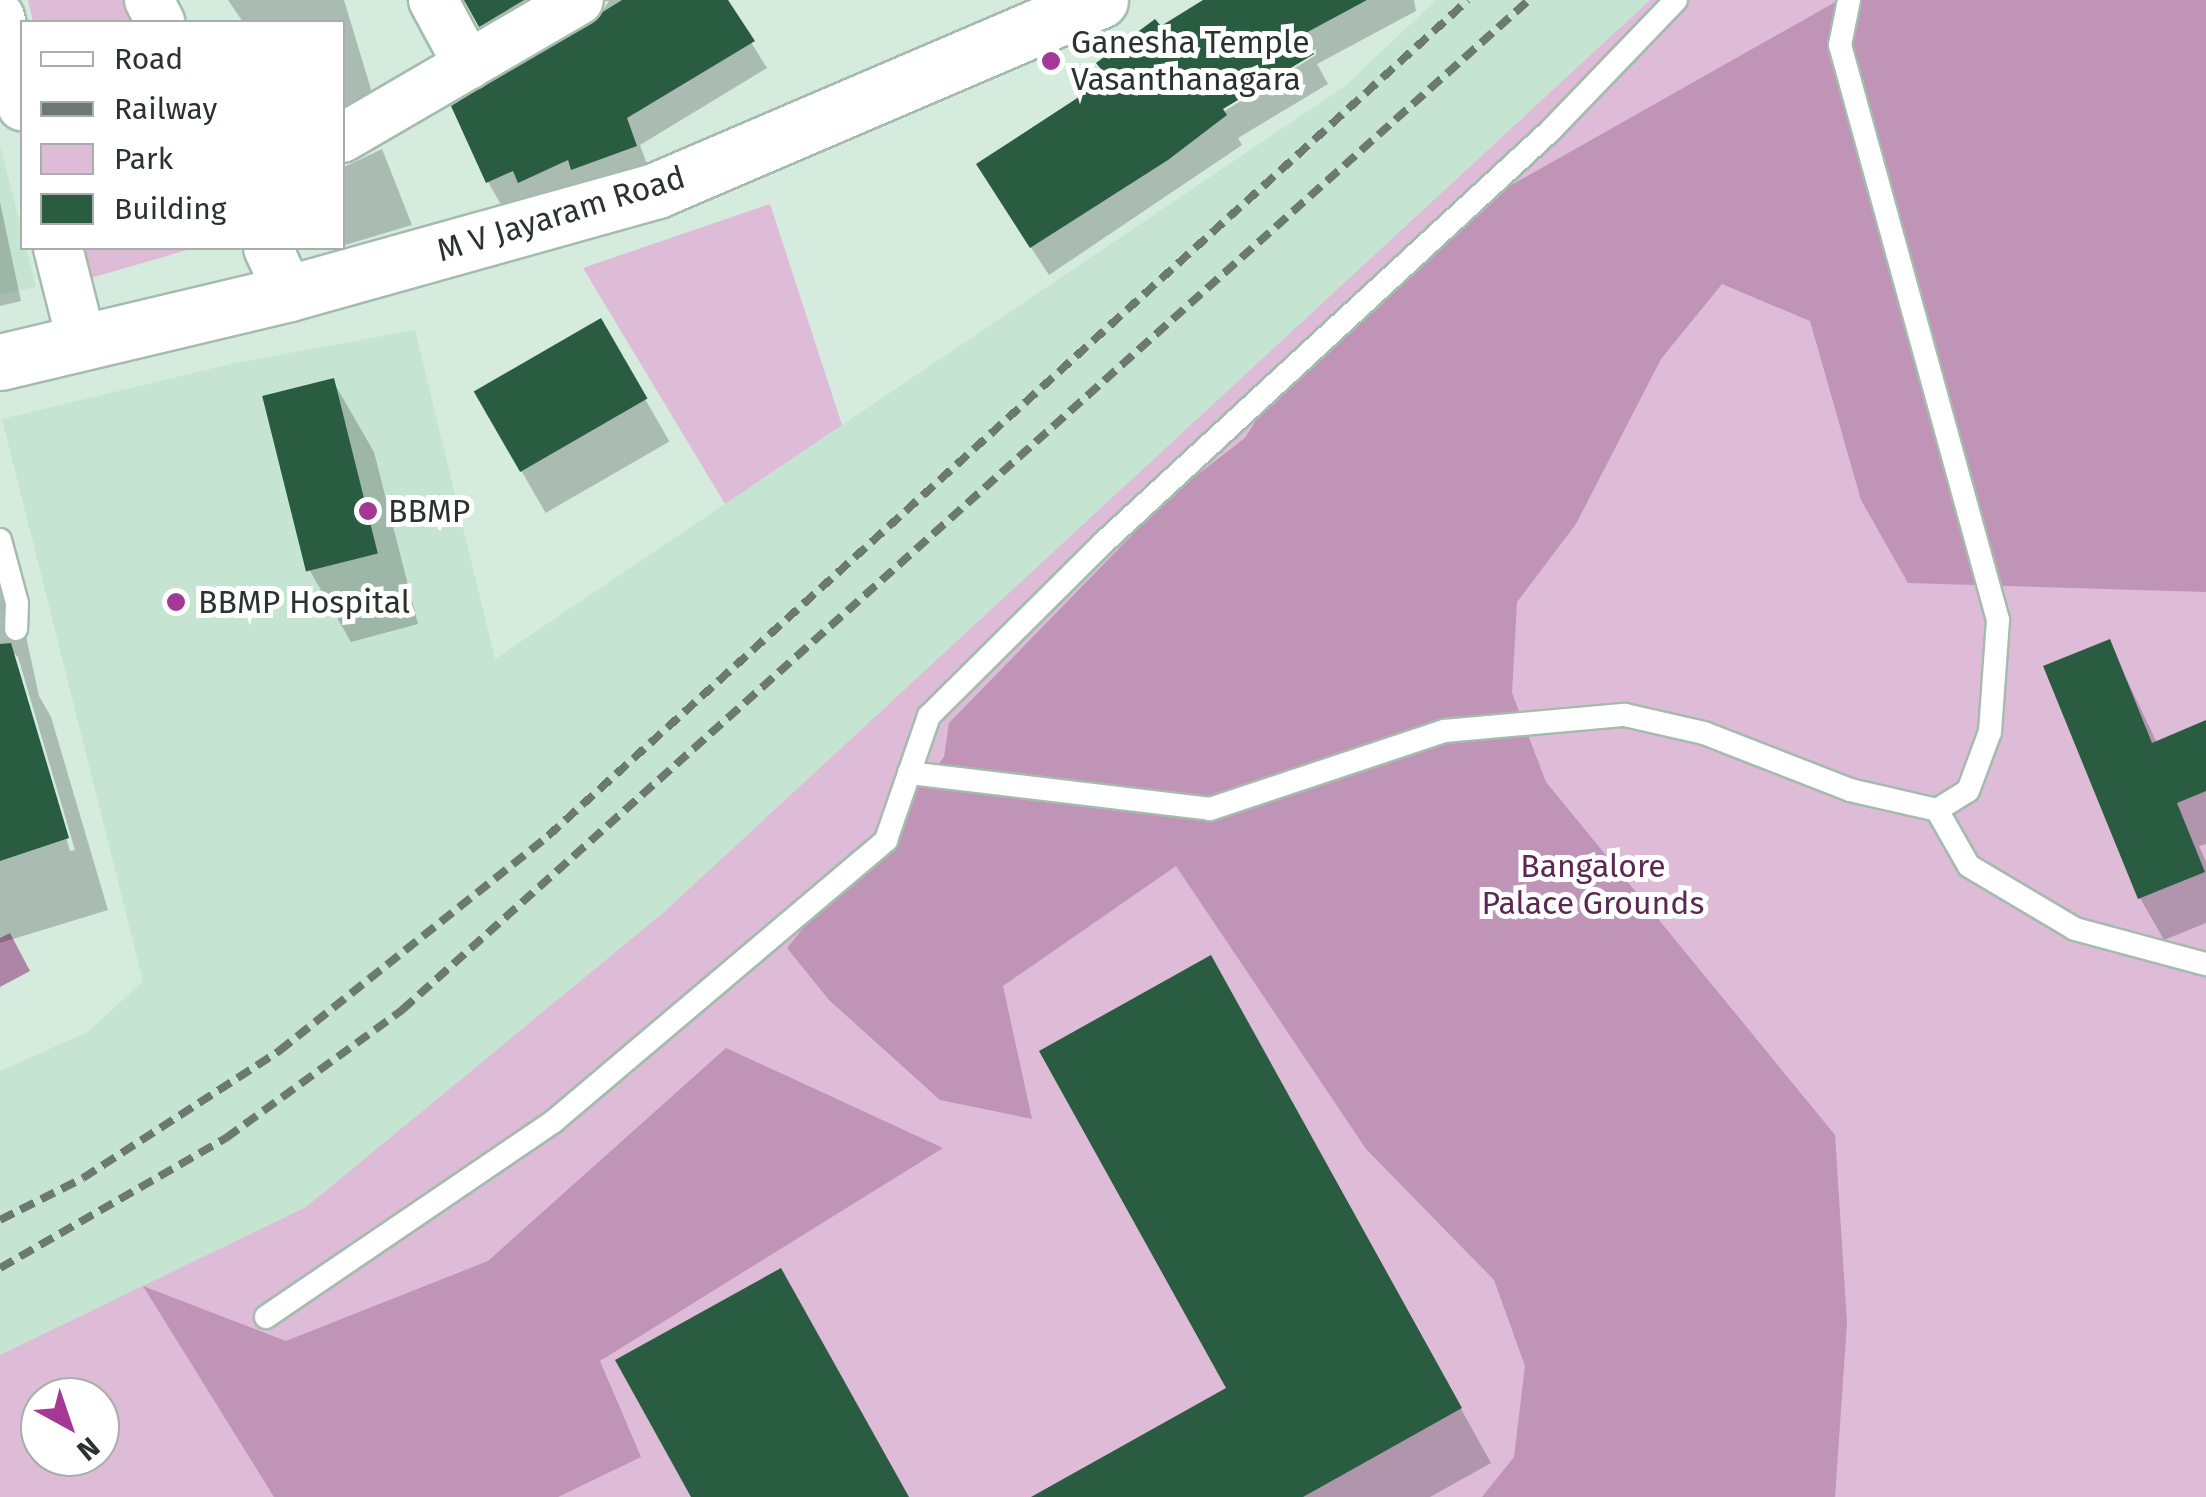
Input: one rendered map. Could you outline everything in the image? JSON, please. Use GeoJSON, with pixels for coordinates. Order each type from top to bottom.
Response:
{"type":"FeatureCollection","features":[{"type":"Feature","properties":{"kind":"street"},"geometry":{"type":"LineString","coordinates":[[433,0],[468,64]]}},
{"type":"Feature","properties":{"kind":"street"},"geometry":{"type":"LineString","coordinates":[[345,136],[579,0]]}},
{"type":"Feature","properties":{"kind":"street","name":"M V Jayaram Road"},"geometry":{"type":"LineString","coordinates":[[0,362],[82,343],[278,270],[657,190],[1078,4]]}},
{"type":"Feature","properties":{"kind":"street"},"geometry":{"type":"LineString","coordinates":[[0,18],[20,98]]}},
{"type":"Feature","properties":{"kind":"street"},"geometry":{"type":"LineString","coordinates":[[59,250],[82,343]]}},
{"type":"Feature","properties":{"kind":"lane"},"geometry":{"type":"LineString","coordinates":[[266,1317],[570,1108],[886,840],[930,716],[1102,544],[1550,130],[1676,0]]}},
{"type":"Feature","properties":{"kind":"lane"},"geometry":{"type":"LineString","coordinates":[[909,773],[1210,808],[1444,731],[1625,715],[1704,732],[1850,790],[1938,810],[1968,792],[1990,732],[1998,620],[1840,45],[1850,0]]}},
{"type":"Feature","properties":{"kind":"lane"},"geometry":{"type":"LineString","coordinates":[[0,540],[16,603],[16,629]]}},
{"type":"Feature","properties":{"kind":"lane"},"geometry":{"type":"LineString","coordinates":[[1938,810],[1968,866],[2076,929],[2206,964]]}},
{"type":"Feature","properties":{"kind":"shaded area"},"geometry":{"type":"Polygon","coordinates":[[[1436,0],[1650,0],[664,912],[306,1207],[0,1355],[0,1071],[88,1032],[143,981],[2,419],[235,363],[415,330],[495,659],[1345,86],[1436,0]]]}},
{"type":"Feature","properties":{"kind":"shaded area"},"geometry":{"type":"Polygon","coordinates":[[[0,145],[20,224],[20,250],[27,250],[36,287],[0,295],[0,145]]]}},
{"type":"Feature","properties":{"kind":"shaded area"},"geometry":{"type":"Polygon","coordinates":[[[10,933],[30,971],[0,987],[0,938],[10,933]]]}},
{"type":"Feature","properties":{"kind":"green space"},"geometry":{"type":"Polygon","coordinates":[[[28,0],[127,0],[137,20],[33,20],[28,0]]]}},
{"type":"Feature","properties":{"kind":"green space","name":"Bangalore Palace Grounds"},"geometry":{"type":"Polygon","coordinates":[[[1650,0],[2206,0],[2206,1497],[0,1497],[0,1355],[306,1207],[664,912],[1650,0]]]}},
{"type":"Feature","properties":{"kind":"green space"},"geometry":{"type":"Polygon","coordinates":[[[1839,0],[2206,0],[2206,592],[1908,583],[1861,500],[1810,321],[1722,284],[1661,359],[1576,524],[1517,602],[1512,693],[1546,782],[1835,1135],[1847,1323],[1835,1497],[1482,1497],[1514,1457],[1525,1366],[1494,1280],[1366,1149],[1176,866],[1003,986],[1032,1119],[940,1100],[829,1000],[787,948],[944,757],[949,723],[1170,496],[1245,438],[1298,354],[1430,231],[1839,0]]]}},
{"type":"Feature","properties":{"kind":"green space"},"geometry":{"type":"Polygon","coordinates":[[[770,204],[842,425],[725,504],[583,268],[770,204]]]}},
{"type":"Feature","properties":{"kind":"green space"},"geometry":{"type":"Polygon","coordinates":[[[78,250],[187,250],[84,280],[78,250]]]}},
{"type":"Feature","properties":{"kind":"green space"},"geometry":{"type":"Polygon","coordinates":[[[726,1048],[943,1148],[600,1361],[641,1457],[558,1497],[274,1497],[143,1286],[286,1341],[488,1261],[726,1048]]]}},
{"type":"Feature","properties":{"kind":"building"},"geometry":{"type":"Polygon","coordinates":[[[464,0],[524,0],[479,27],[464,0]]]}},
{"type":"Feature","properties":{"kind":"building"},"geometry":{"type":"Polygon","coordinates":[[[622,0],[728,0],[755,41],[627,118],[637,146],[571,170],[568,160],[518,183],[513,171],[486,183],[451,106],[622,0]]]}},
{"type":"Feature","properties":{"kind":"building"},"geometry":{"type":"Polygon","coordinates":[[[1203,0],[1367,0],[1302,35],[1314,54],[1223,109],[1227,115],[1168,160],[1030,248],[976,164],[1108,78],[1096,63],[1155,19],[1161,26],[1203,0]]]}},
{"type":"Feature","properties":{"kind":"building"},"geometry":{"type":"Polygon","coordinates":[[[601,318],[648,399],[520,472],[474,392],[601,318]]]}},
{"type":"Feature","properties":{"kind":"building"},"geometry":{"type":"Polygon","coordinates":[[[334,378],[378,554],[306,572],[262,396],[334,378]]]}},
{"type":"Feature","properties":{"kind":"building"},"geometry":{"type":"Polygon","coordinates":[[[2110,639],[2152,743],[2206,720],[2206,791],[2177,803],[2205,872],[2138,899],[2043,666],[2110,639]]]}},
{"type":"Feature","properties":{"kind":"building"},"geometry":{"type":"Polygon","coordinates":[[[11,643],[69,838],[0,861],[0,644],[11,643]]]}},
{"type":"Feature","properties":{"kind":"building"},"geometry":{"type":"Polygon","coordinates":[[[1211,955],[1462,1408],[1303,1497],[1031,1497],[1226,1388],[1039,1051],[1211,955]]]}},
{"type":"Feature","properties":{"kind":"building"},"geometry":{"type":"Polygon","coordinates":[[[781,1268],[909,1497],[691,1497],[615,1360],[781,1268]]]}},
{"type":"Feature","properties":{"kind":"railway"},"geometry":{"type":"LineString","coordinates":[[0,1220],[83,1178],[279,1051],[548,836],[1468,0]]}},
{"type":"Feature","properties":{"kind":"railway"},"geometry":{"type":"LineString","coordinates":[[0,1268],[226,1138],[402,1010],[1529,0]]}},
{"type":"Feature","properties":{"kind":"place","name":"Ganesha Temple Vasanthanagara"},"geometry":{"type":"Point","coordinates":[1051,61]}},
{"type":"Feature","properties":{"kind":"place","name":"BBMP"},"geometry":{"type":"Point","coordinates":[368,511]}},
{"type":"Feature","properties":{"kind":"place","name":"BBMP Hospital"},"geometry":{"type":"Point","coordinates":[176,602]}}]}
